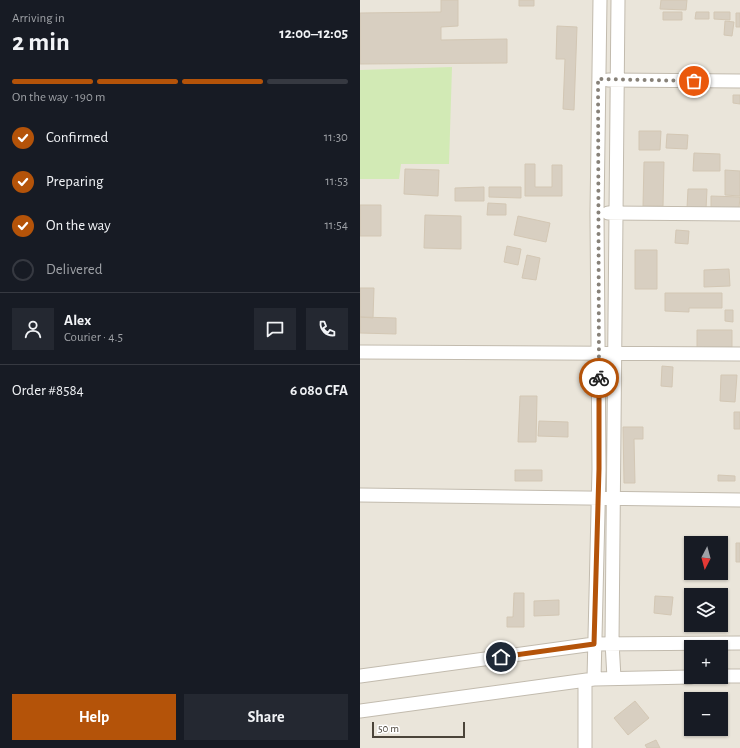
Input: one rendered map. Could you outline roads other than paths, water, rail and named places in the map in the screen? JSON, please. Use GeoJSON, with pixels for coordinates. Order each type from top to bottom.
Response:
{"type":"FeatureCollection","features":[{"type":"Feature","properties":{"kind":"street"},"geometry":{"type":"LineString","coordinates":[[585,748],[589,680],[594,644],[599,499],[597,213],[600,0]]}},
{"type":"Feature","properties":{"kind":"street"},"geometry":{"type":"LineString","coordinates":[[614,678],[612,642],[616,353],[616,80],[618,0]]}},
{"type":"Feature","properties":{"kind":"street"},"geometry":{"type":"LineString","coordinates":[[598,79],[740,81]]}},
{"type":"Feature","properties":{"kind":"street"},"geometry":{"type":"LineString","coordinates":[[597,213],[740,214]]}},
{"type":"Feature","properties":{"kind":"street"},"geometry":{"type":"LineString","coordinates":[[360,352],[740,354]]}},
{"type":"Feature","properties":{"kind":"street"},"geometry":{"type":"LineString","coordinates":[[360,495],[614,500],[740,500]]}},
{"type":"Feature","properties":{"kind":"street"},"geometry":{"type":"LineString","coordinates":[[360,676],[612,642],[740,643]]}},
{"type":"Feature","properties":{"kind":"street"},"geometry":{"type":"LineString","coordinates":[[360,711],[589,680],[684,676]]}},
{"type":"Feature","properties":{"kind":"street"},"geometry":{"type":"LineString","coordinates":[[728,676],[740,676]]}}]}
